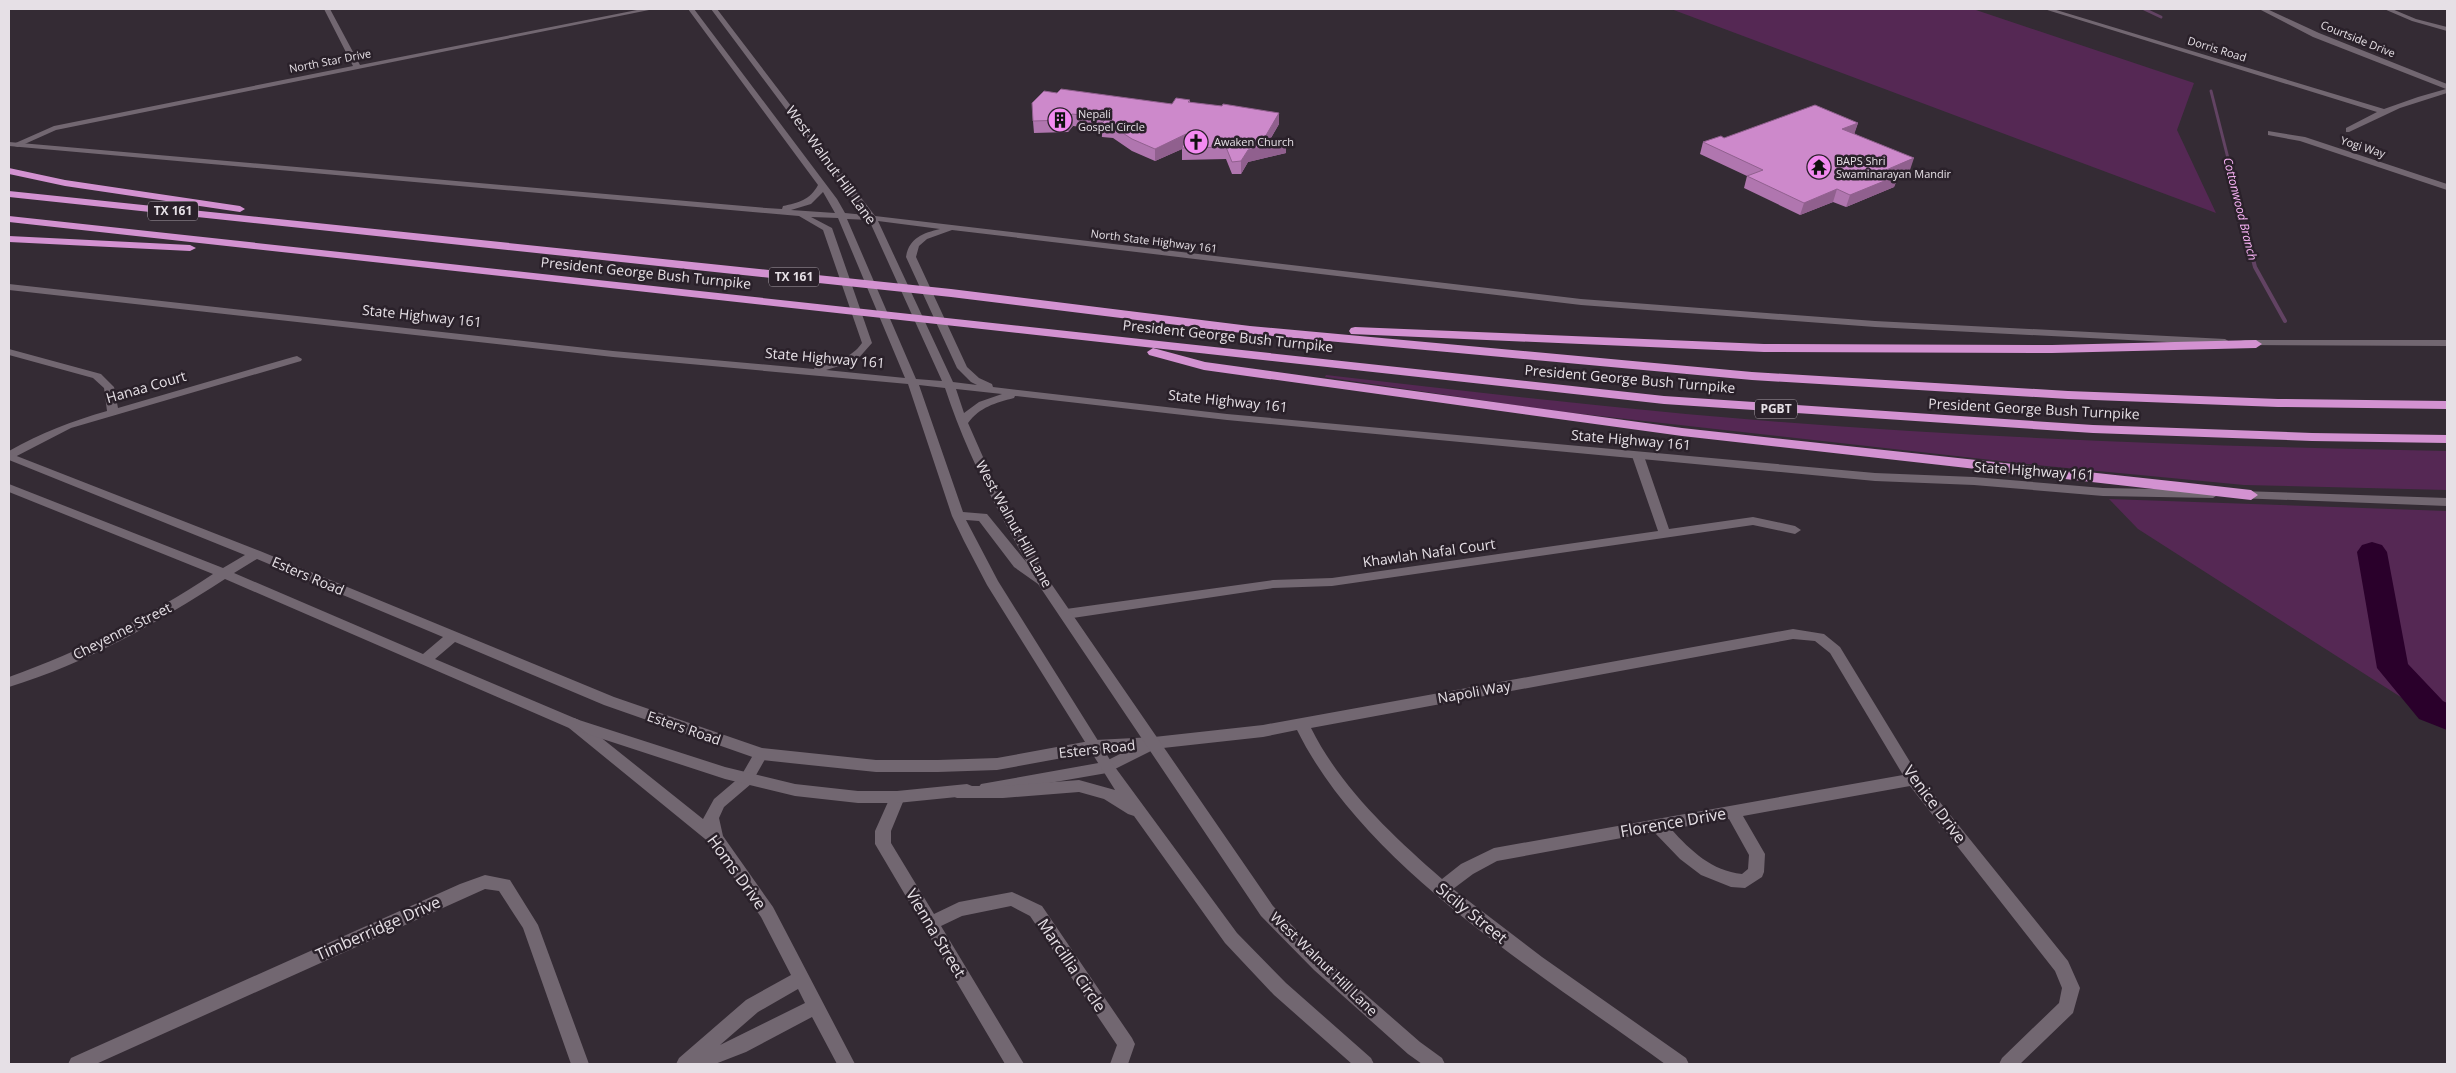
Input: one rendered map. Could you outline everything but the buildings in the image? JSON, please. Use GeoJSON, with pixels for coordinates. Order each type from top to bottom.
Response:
{"type":"FeatureCollection","features":[{"type":"Feature","properties":{"kind":"highway"},"geometry":{"type":"LineString","coordinates":[[9,172],[74,185],[222,206],[337,228]]}},
{"type":"Feature","properties":{"kind":"highway","name":"President George Bush Turnpike"},"geometry":{"type":"LineString","coordinates":[[9,194],[951,293],[1250,330],[1752,376],[1960,390],[2259,402],[2447,405]]}},
{"type":"Feature","properties":{"kind":"highway","name":"President George Bush Turnpike"},"geometry":{"type":"LineString","coordinates":[[9,219],[1558,389],[1781,409],[2093,429],[2312,437],[2447,439]]}},
{"type":"Feature","properties":{"kind":"highway"},"geometry":{"type":"LineString","coordinates":[[9,240],[302,251]]}},
{"type":"Feature","properties":{"kind":"highway"},"geometry":{"type":"LineString","coordinates":[[1250,330],[1394,331],[1764,348],[2052,349],[2256,344]]}},
{"type":"Feature","properties":{"kind":"highway"},"geometry":{"type":"LineString","coordinates":[[1108,340],[1204,366],[1548,415],[1685,432],[2100,476],[2251,496]]}},
{"type":"Feature","properties":{"kind":"main road"},"geometry":{"type":"LineString","coordinates":[[327,9],[357,67]]}},
{"type":"Feature","properties":{"kind":"main road","name":"North Star Drive"},"geometry":{"type":"LineString","coordinates":[[12,144],[54,128],[651,9]]}},
{"type":"Feature","properties":{"kind":"main road","name":"West Walnut Hill Lane"},"geometry":{"type":"LineString","coordinates":[[691,9],[842,215],[912,381],[958,516],[992,582],[1107,767],[1231,938],[1280,989],[1365,1064]]}},
{"type":"Feature","properties":{"kind":"main road","name":"West Walnut Hill Lane"},"geometry":{"type":"LineString","coordinates":[[714,9],[872,218],[949,385],[962,423],[988,482],[1043,582],[1267,911],[1320,965],[1414,1048],[1436,1064]]}},
{"type":"Feature","properties":{"kind":"main road","name":"Dorris Road"},"geometry":{"type":"LineString","coordinates":[[2047,9],[2381,111]]}},
{"type":"Feature","properties":{"kind":"main road","name":"Courtside Drive"},"geometry":{"type":"LineString","coordinates":[[2262,9],[2316,35],[2447,89]]}},
{"type":"Feature","properties":{"kind":"main road"},"geometry":{"type":"LineString","coordinates":[[2387,9],[2414,20],[2447,29]]}},
{"type":"Feature","properties":{"kind":"main road"},"geometry":{"type":"LineString","coordinates":[[2349,130],[2381,111],[2447,89]]}},
{"type":"Feature","properties":{"kind":"main road"},"geometry":{"type":"LineString","coordinates":[[783,132],[804,128]]}},
{"type":"Feature","properties":{"kind":"main road","name":"Yogi Way"},"geometry":{"type":"LineString","coordinates":[[2270,133],[2302,139],[2447,188]]}},
{"type":"Feature","properties":{"kind":"main road"},"geometry":{"type":"LineString","coordinates":[[12,144],[766,211],[842,215],[960,227]]}},
{"type":"Feature","properties":{"kind":"main road"},"geometry":{"type":"LineString","coordinates":[[766,211],[807,203],[818,195],[822,186]]}},
{"type":"Feature","properties":{"kind":"main road"},"geometry":{"type":"LineString","coordinates":[[796,213],[827,228],[834,243],[867,343],[861,353],[848,362],[810,371]]}},
{"type":"Feature","properties":{"kind":"main road"},"geometry":{"type":"LineString","coordinates":[[960,227],[930,234],[918,240],[911,250],[911,257],[962,368],[975,380],[998,390]]}},
{"type":"Feature","properties":{"kind":"main road","name":"North State Highway 161"},"geometry":{"type":"LineString","coordinates":[[960,227],[1599,304],[1876,324],[2256,344]]}},
{"type":"Feature","properties":{"kind":"main road","name":"State Highway 161"},"geometry":{"type":"LineString","coordinates":[[9,287],[613,354],[998,390],[1227,417],[1875,478],[1974,481],[2103,492],[2447,502]]}},
{"type":"Feature","properties":{"kind":"main road"},"geometry":{"type":"LineString","coordinates":[[2256,344],[2447,343]]}},
{"type":"Feature","properties":{"kind":"main road"},"geometry":{"type":"LineString","coordinates":[[9,352],[97,376],[109,387],[113,412]]}},
{"type":"Feature","properties":{"kind":"main road","name":"Hanaa Court"},"geometry":{"type":"LineString","coordinates":[[9,456],[36,440],[67,426],[297,359]]}},
{"type":"Feature","properties":{"kind":"main road"},"geometry":{"type":"LineString","coordinates":[[962,423],[972,410],[990,400],[1024,394]]}},
{"type":"Feature","properties":{"kind":"main road","name":"Esters Road"},"geometry":{"type":"LineString","coordinates":[[9,456],[256,554],[609,702],[761,754],[876,766],[938,766],[997,764],[1095,746],[1154,743]]}},
{"type":"Feature","properties":{"kind":"main road"},"geometry":{"type":"LineString","coordinates":[[1638,456],[1665,534]]}},
{"type":"Feature","properties":{"kind":"main road","name":"Esters Road"},"geometry":{"type":"LineString","coordinates":[[9,488],[222,573],[574,724],[746,780],[795,790],[858,797],[897,797],[957,792],[1107,767],[1154,743]]}},
{"type":"Feature","properties":{"kind":"main road"},"geometry":{"type":"LineString","coordinates":[[958,516],[983,517],[1019,564],[1043,582]]}},
{"type":"Feature","properties":{"kind":"main road","name":"Khawlah Nafal Court"},"geometry":{"type":"LineString","coordinates":[[1066,614],[1273,584],[1332,582],[1752,522],[1795,530]]}},
{"type":"Feature","properties":{"kind":"main road","name":"Cheyenne Street"},"geometry":{"type":"LineString","coordinates":[[9,682],[114,639],[154,618],[222,573],[256,554]]}},
{"type":"Feature","properties":{"kind":"main road","name":"Napoli Way"},"geometry":{"type":"LineString","coordinates":[[1154,743],[1263,731],[1793,634]]}},
{"type":"Feature","properties":{"kind":"main road","name":"Venice Drive"},"geometry":{"type":"LineString","coordinates":[[1793,634],[1819,637],[1836,650],[1913,779],[2062,966],[2071,988],[2067,1007],[2008,1064]]}},
{"type":"Feature","properties":{"kind":"main road"},"geometry":{"type":"LineString","coordinates":[[425,660],[453,637]]}},
{"type":"Feature","properties":{"kind":"main road","name":"Sicily Street"},"geometry":{"type":"LineString","coordinates":[[1301,723],[1322,762],[1373,824],[1441,889],[1512,946],[1612,1014],[1680,1064]]}},
{"type":"Feature","properties":{"kind":"main road","name":"Homs Drive"},"geometry":{"type":"LineString","coordinates":[[574,724],[716,838],[767,912],[846,1064]]}},
{"type":"Feature","properties":{"kind":"main road"},"geometry":{"type":"LineString","coordinates":[[716,838],[711,818],[719,803],[746,780],[761,754]]}},
{"type":"Feature","properties":{"kind":"main road","name":"Florence Drive"},"geometry":{"type":"LineString","coordinates":[[1441,889],[1467,869],[1494,855],[1913,779]]}},
{"type":"Feature","properties":{"kind":"main road"},"geometry":{"type":"LineString","coordinates":[[957,792],[1003,792],[1080,786],[1110,794],[1140,814]]}},
{"type":"Feature","properties":{"kind":"main road","name":"Vienna Street"},"geometry":{"type":"LineString","coordinates":[[897,797],[883,831],[883,844],[1015,1064]]}},
{"type":"Feature","properties":{"kind":"main road"},"geometry":{"type":"LineString","coordinates":[[1658,825],[1684,856],[1729,881],[1745,881],[1756,872],[1757,854],[1732,812]]}},
{"type":"Feature","properties":{"kind":"main road","name":"Timberridge Drive"},"geometry":{"type":"LineString","coordinates":[[77,1064],[418,909],[485,882],[504,885],[530,925],[580,1064]]}},
{"type":"Feature","properties":{"kind":"main road","name":"Marcillia Circle"},"geometry":{"type":"LineString","coordinates":[[930,924],[959,909],[1012,899],[1036,911],[1126,1044],[1119,1064]]}},
{"type":"Feature","properties":{"kind":"main road"},"geometry":{"type":"LineString","coordinates":[[685,1064],[752,1006],[802,978]]}},
{"type":"Feature","properties":{"kind":"main road"},"geometry":{"type":"LineString","coordinates":[[693,1064],[740,1046],[816,1006]]}},
{"type":"Feature","properties":{"kind":"shaded area"},"geometry":{"type":"Polygon","coordinates":[[[1671,9],[1973,9],[2194,83],[2177,130],[2216,213],[1671,9]]]}},
{"type":"Feature","properties":{"kind":"shaded area"},"geometry":{"type":"Polygon","coordinates":[[[1326,375],[1641,410],[1876,429],[2161,443],[2447,451],[2447,490],[2244,485],[2046,466],[1555,411],[1325,377],[1326,375]]]}},
{"type":"Feature","properties":{"kind":"shaded area"},"geometry":{"type":"Polygon","coordinates":[[[2109,499],[2447,511],[2447,723],[2432,717],[2138,529],[2109,499]]]}},
{"type":"Feature","properties":{"kind":"waterway","name":"Cottonwood Branch"},"geometry":{"type":"LineString","coordinates":[[2144,9],[2161,17]]}},
{"type":"Feature","properties":{"kind":"waterway","name":"Cottonwood Branch"},"geometry":{"type":"LineString","coordinates":[[2211,91],[2233,178]]}},
{"type":"Feature","properties":{"kind":"waterway","name":"Cottonwood Branch"},"geometry":{"type":"LineString","coordinates":[[2232,177],[2255,267],[2285,321]]}},
{"type":"Feature","properties":{"kind":"waterway","name":"Cottonwood Branch"},"geometry":{"type":"LineString","coordinates":[[2372,552],[2393,668],[2431,710],[2447,717]]}},
{"type":"Feature","properties":{"kind":"place","name":"Nepali Gospel Circle"},"geometry":{"type":"Point","coordinates":[1060,120]}},
{"type":"Feature","properties":{"kind":"place","name":"Awaken Church"},"geometry":{"type":"Point","coordinates":[1196,142]}},
{"type":"Feature","properties":{"kind":"place","name":"BAPS Shri Swaminarayan Mandir"},"geometry":{"type":"Point","coordinates":[1819,167]}}]}
